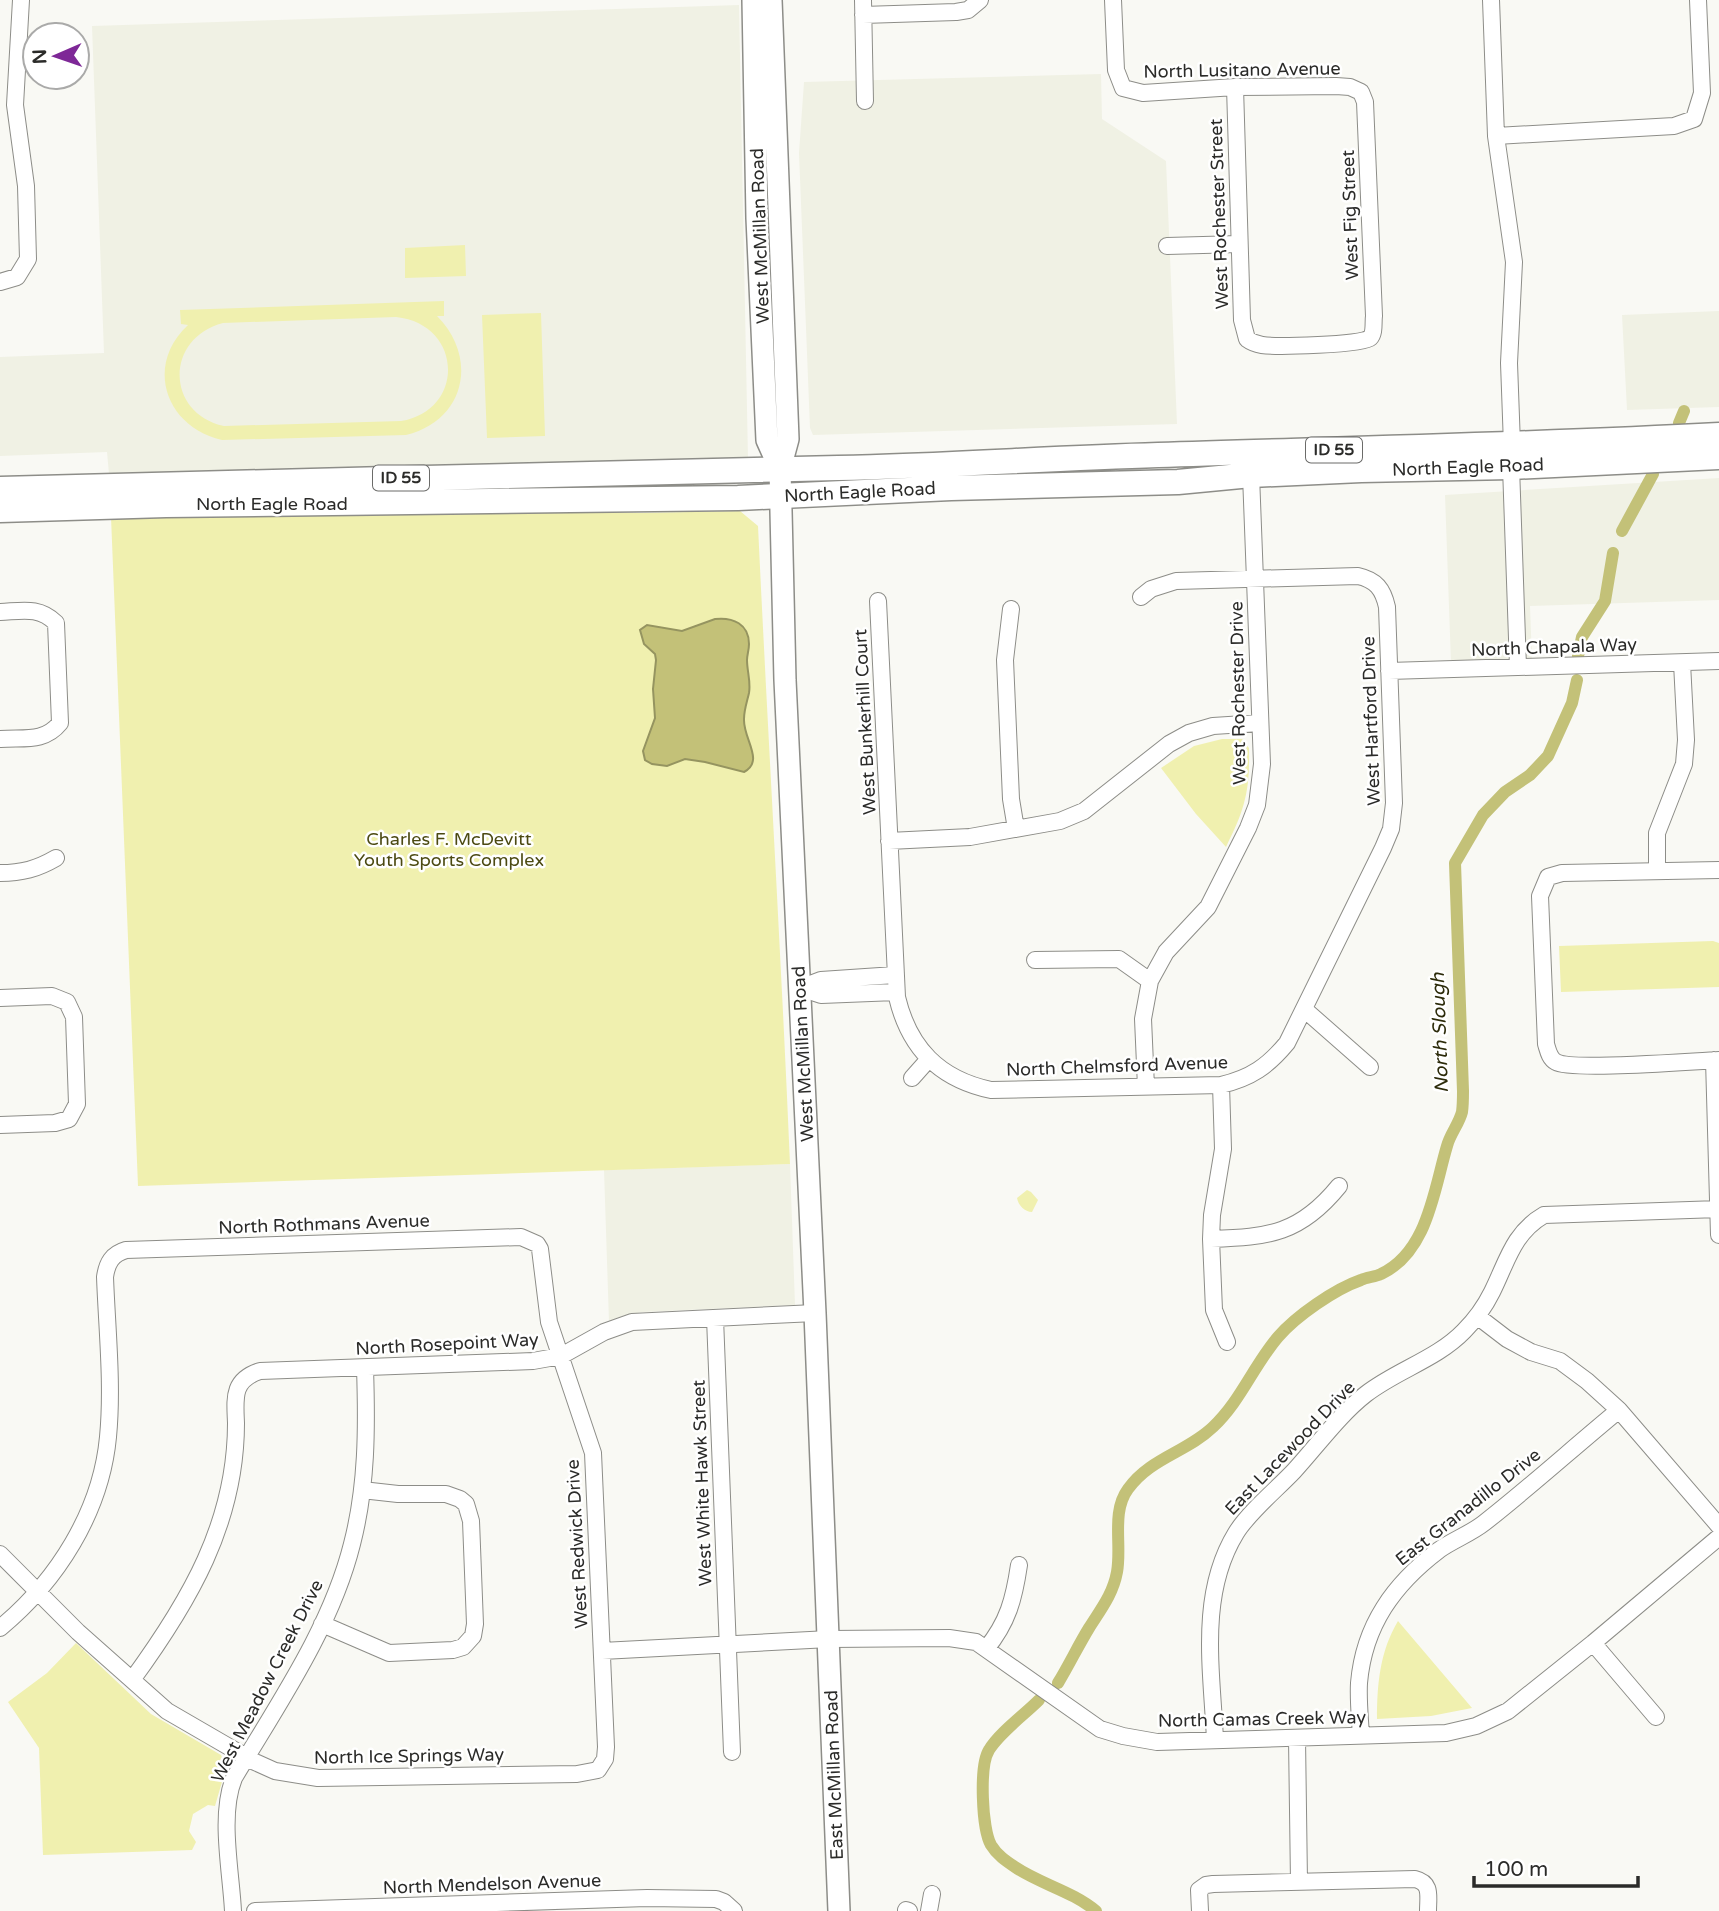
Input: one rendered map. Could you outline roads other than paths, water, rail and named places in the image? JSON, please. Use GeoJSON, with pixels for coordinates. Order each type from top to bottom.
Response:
{"type":"FeatureCollection","features":[{"type":"Feature","properties":{"kind":"highway","name":"North Eagle Road"},"geometry":{"type":"LineString","coordinates":[[0,510],[781,496],[1178,482],[1251,475],[1469,468],[1479,458],[1502,452],[1512,456],[1553,443],[1719,435]]}},
{"type":"Feature","properties":{"kind":"highway","name":"North Eagle Road"},"geometry":{"type":"LineString","coordinates":[[0,489],[780,469],[1156,454],[1719,457]]}},
{"type":"Feature","properties":{"kind":"highway"},"geometry":{"type":"LineString","coordinates":[[0,499],[64,496],[70,493],[72,487]]}},
{"type":"Feature","properties":{"kind":"main road","name":"West McMillan Road"},"geometry":{"type":"LineString","coordinates":[[761,0],[761,11],[754,11],[757,218],[767,440],[780,469]]}},
{"type":"Feature","properties":{"kind":"main road","name":"West McMillan Road"},"geometry":{"type":"LineString","coordinates":[[771,0],[788,439],[780,469],[785,680],[829,1639]]}},
{"type":"Feature","properties":{"kind":"main road","name":"East McMillan Road"},"geometry":{"type":"LineString","coordinates":[[829,1639],[839,1911]]}},
{"type":"Feature","properties":{"kind":"street"},"geometry":{"type":"LineString","coordinates":[[0,282],[17,276],[27,259],[26,186],[15,105],[21,0]]}},
{"type":"Feature","properties":{"kind":"street","name":"North Lusitano Avenue"},"geometry":{"type":"LineString","coordinates":[[1113,0],[1116,70],[1123,88],[1143,93],[1235,87],[1336,86],[1350,87],[1361,92]]}},
{"type":"Feature","properties":{"kind":"street"},"geometry":{"type":"LineString","coordinates":[[1491,0],[1496,136],[1514,255],[1508,363],[1518,667]]}},
{"type":"Feature","properties":{"kind":"street"},"geometry":{"type":"LineString","coordinates":[[1496,136],[1674,126],[1694,118],[1702,93],[1698,0]]}},
{"type":"Feature","properties":{"kind":"street"},"geometry":{"type":"LineString","coordinates":[[865,101],[863,8],[956,12],[968,10],[979,1]]}},
{"type":"Feature","properties":{"kind":"street","name":"West Rochester Street"},"geometry":{"type":"LineString","coordinates":[[1235,87],[1241,320],[1247,339]]}},
{"type":"Feature","properties":{"kind":"street","name":"West Fig Street"},"geometry":{"type":"LineString","coordinates":[[1247,339],[1256,344],[1270,345],[1349,343],[1371,337],[1374,303],[1365,102],[1361,92]]}},
{"type":"Feature","properties":{"kind":"street"},"geometry":{"type":"LineString","coordinates":[[1167,246],[1239,244]]}},
{"type":"Feature","properties":{"kind":"street","name":"West Rochester Drive"},"geometry":{"type":"LineString","coordinates":[[1146,1087],[1143,1018],[1150,981],[1166,952],[1208,907],[1248,828],[1257,805],[1261,784],[1251,475]]}},
{"type":"Feature","properties":{"kind":"street","name":"West Hartford Drive"},"geometry":{"type":"LineString","coordinates":[[1256,578],[1358,576],[1376,582],[1385,596],[1387,607],[1394,803],[1391,829],[1304,1009]]}},
{"type":"Feature","properties":{"kind":"street"},"geometry":{"type":"LineString","coordinates":[[1141,597],[1152,589],[1175,581],[1256,578]]}},
{"type":"Feature","properties":{"kind":"street","name":"West Bunkerhill Court"},"geometry":{"type":"LineString","coordinates":[[878,601],[896,992],[904,1021],[928,1060]]}},
{"type":"Feature","properties":{"kind":"street"},"geometry":{"type":"LineString","coordinates":[[1011,609],[1005,660],[1011,799],[1016,830]]}},
{"type":"Feature","properties":{"kind":"street"},"geometry":{"type":"LineString","coordinates":[[0,612],[34,611],[47,614],[56,623],[60,723],[52,733],[39,737],[0,739]]}},
{"type":"Feature","properties":{"kind":"street","name":"North Chapala Way"},"geometry":{"type":"LineString","coordinates":[[1389,671],[1719,661]]}},
{"type":"Feature","properties":{"kind":"street"},"geometry":{"type":"LineString","coordinates":[[1657,871],[1657,833],[1684,764],[1686,740],[1682,663]]}},
{"type":"Feature","properties":{"kind":"street"},"geometry":{"type":"LineString","coordinates":[[889,841],[957,838],[1060,821],[1084,811],[1169,744],[1189,733],[1213,726],[1260,723]]}},
{"type":"Feature","properties":{"kind":"street"},"geometry":{"type":"LineString","coordinates":[[0,873],[24,873],[56,858]]}},
{"type":"Feature","properties":{"kind":"street"},"geometry":{"type":"LineString","coordinates":[[1719,870],[1562,873],[1548,877],[1540,896],[1546,1044],[1550,1057],[1557,1063],[1584,1066],[1716,1060],[1719,1235]]}},
{"type":"Feature","properties":{"kind":"street"},"geometry":{"type":"LineString","coordinates":[[1035,960],[1119,959],[1150,981]]}},
{"type":"Feature","properties":{"kind":"street"},"geometry":{"type":"LineString","coordinates":[[800,988],[821,980],[895,975]]}},
{"type":"Feature","properties":{"kind":"street"},"geometry":{"type":"LineString","coordinates":[[800,988],[821,995],[896,992]]}},
{"type":"Feature","properties":{"kind":"street"},"geometry":{"type":"LineString","coordinates":[[0,998],[52,996],[67,1002],[74,1017],[77,1104],[69,1119],[55,1123],[0,1125]]}},
{"type":"Feature","properties":{"kind":"street"},"geometry":{"type":"LineString","coordinates":[[1304,1009],[1370,1067]]}},
{"type":"Feature","properties":{"kind":"street","name":"North Chelmsford Avenue"},"geometry":{"type":"LineString","coordinates":[[928,1060],[955,1078],[991,1090],[1221,1084],[1247,1077],[1272,1061],[1287,1043],[1304,1009]]}},
{"type":"Feature","properties":{"kind":"street"},"geometry":{"type":"LineString","coordinates":[[912,1078],[928,1060]]}},
{"type":"Feature","properties":{"kind":"street"},"geometry":{"type":"LineString","coordinates":[[1221,1084],[1223,1149],[1212,1215],[1211,1239],[1214,1310],[1227,1342]]}},
{"type":"Feature","properties":{"kind":"street"},"geometry":{"type":"LineString","coordinates":[[1211,1239],[1254,1238],[1278,1233],[1324,1205],[1339,1186]]}},
{"type":"Feature","properties":{"kind":"street","name":"East Lacewood Drive"},"geometry":{"type":"LineString","coordinates":[[1215,1740],[1210,1630],[1212,1593],[1219,1564],[1237,1531],[1366,1394],[1441,1350],[1463,1332],[1491,1295],[1515,1241],[1522,1231],[1544,1215],[1719,1209]]}},
{"type":"Feature","properties":{"kind":"street","name":"North Rothmans Avenue"},"geometry":{"type":"LineString","coordinates":[[38,1590],[76,1538],[102,1472],[110,1412],[105,1278],[112,1257],[126,1250],[521,1237],[537,1244]]}},
{"type":"Feature","properties":{"kind":"street","name":"West Redwick Drive"},"geometry":{"type":"LineString","coordinates":[[537,1244],[543,1256],[547,1315],[593,1453],[606,1753],[601,1767]]}},
{"type":"Feature","properties":{"kind":"street","name":"North Rosepoint Way"},"geometry":{"type":"LineString","coordinates":[[132,1680],[161,1640],[197,1580],[215,1541],[232,1475],[236,1439],[236,1397],[243,1380],[260,1371],[533,1361],[561,1356],[604,1332],[632,1322],[815,1313]]}},
{"type":"Feature","properties":{"kind":"street"},"geometry":{"type":"LineString","coordinates":[[1477,1316],[1507,1339],[1531,1352],[1560,1361],[1587,1381],[1619,1410],[1719,1526]]}},
{"type":"Feature","properties":{"kind":"street","name":"West White Hawk Street"},"geometry":{"type":"LineString","coordinates":[[715,1318],[732,1752]]}},
{"type":"Feature","properties":{"kind":"street","name":"West Meadow Creek Drive"},"geometry":{"type":"LineString","coordinates":[[233,1911],[227,1800],[234,1778],[322,1624],[345,1569],[362,1490],[367,1430],[365,1368]]}},
{"type":"Feature","properties":{"kind":"street","name":"East Granadillo Drive"},"geometry":{"type":"LineString","coordinates":[[1361,1736],[1359,1684],[1364,1652],[1394,1590],[1442,1548],[1469,1535],[1509,1503],[1619,1410]]}},
{"type":"Feature","properties":{"kind":"street"},"geometry":{"type":"LineString","coordinates":[[322,1624],[389,1653],[453,1650],[469,1643],[475,1624],[471,1521],[469,1511],[460,1499],[446,1494],[398,1494],[362,1490]]}},
{"type":"Feature","properties":{"kind":"street","name":"North Camas Creek Way"},"geometry":{"type":"LineString","coordinates":[[602,1651],[829,1639],[949,1637],[976,1642],[1100,1729],[1123,1736],[1157,1742],[1446,1733],[1475,1726],[1508,1711],[1719,1537]]}},
{"type":"Feature","properties":{"kind":"street","name":"North Ice Springs Way"},"geometry":{"type":"LineString","coordinates":[[0,1554],[78,1632],[167,1711],[275,1771],[318,1778],[577,1774],[592,1772],[601,1767]]}},
{"type":"Feature","properties":{"kind":"street"},"geometry":{"type":"LineString","coordinates":[[986,1649],[997,1635],[1013,1602],[1019,1565]]}},
{"type":"Feature","properties":{"kind":"street"},"geometry":{"type":"LineString","coordinates":[[0,1628],[38,1590]]}},
{"type":"Feature","properties":{"kind":"street"},"geometry":{"type":"LineString","coordinates":[[1593,1643],[1656,1717]]}},
{"type":"Feature","properties":{"kind":"street"},"geometry":{"type":"LineString","coordinates":[[1297,1738],[1299,1882]]}},
{"type":"Feature","properties":{"kind":"street"},"geometry":{"type":"LineString","coordinates":[[1200,1911],[1199,1890],[1213,1884],[1415,1879],[1426,1884],[1429,1891],[1428,1911]]}},
{"type":"Feature","properties":{"kind":"street"},"geometry":{"type":"LineString","coordinates":[[929,1911],[932,1894]]}},
{"type":"Feature","properties":{"kind":"street","name":"North Mendelson Avenue"},"geometry":{"type":"LineString","coordinates":[[255,1911],[610,1905],[708,1899],[720,1901],[731,1908]]}},
{"type":"Feature","properties":{"kind":"waterway","name":"North Slough"},"geometry":{"type":"LineString","coordinates":[[1679,423],[1684,411]]}},
{"type":"Feature","properties":{"kind":"waterway","name":"North Slough"},"geometry":{"type":"LineString","coordinates":[[1622,531],[1653,474]]}},
{"type":"Feature","properties":{"kind":"waterway","name":"North Slough"},"geometry":{"type":"LineString","coordinates":[[1578,656],[1582,637],[1605,601],[1613,553]]}},
{"type":"Feature","properties":{"kind":"waterway","name":"North Slough"},"geometry":{"type":"LineString","coordinates":[[1058,1683],[1113,1587],[1118,1562],[1118,1518],[1128,1489],[1147,1470],[1203,1436],[1223,1417],[1269,1348],[1295,1320],[1340,1290],[1381,1274],[1397,1264],[1419,1235],[1433,1200],[1448,1142],[1462,1109],[1455,863],[1483,815],[1505,792],[1530,775],[1548,756],[1572,703],[1577,680]]}},
{"type":"Feature","properties":{"kind":"waterway","name":"North Slough"},"geometry":{"type":"LineString","coordinates":[[1039,1700],[999,1737],[989,1750],[984,1769],[985,1826],[991,1845],[1012,1865],[1077,1898],[1096,1911]]}},
{"type":"Feature","properties":{"kind":"park label","name":"Charles F. McDevitt Youth Sports Complex"},"geometry":{"type":"Point","coordinates":[449,849]}}]}
